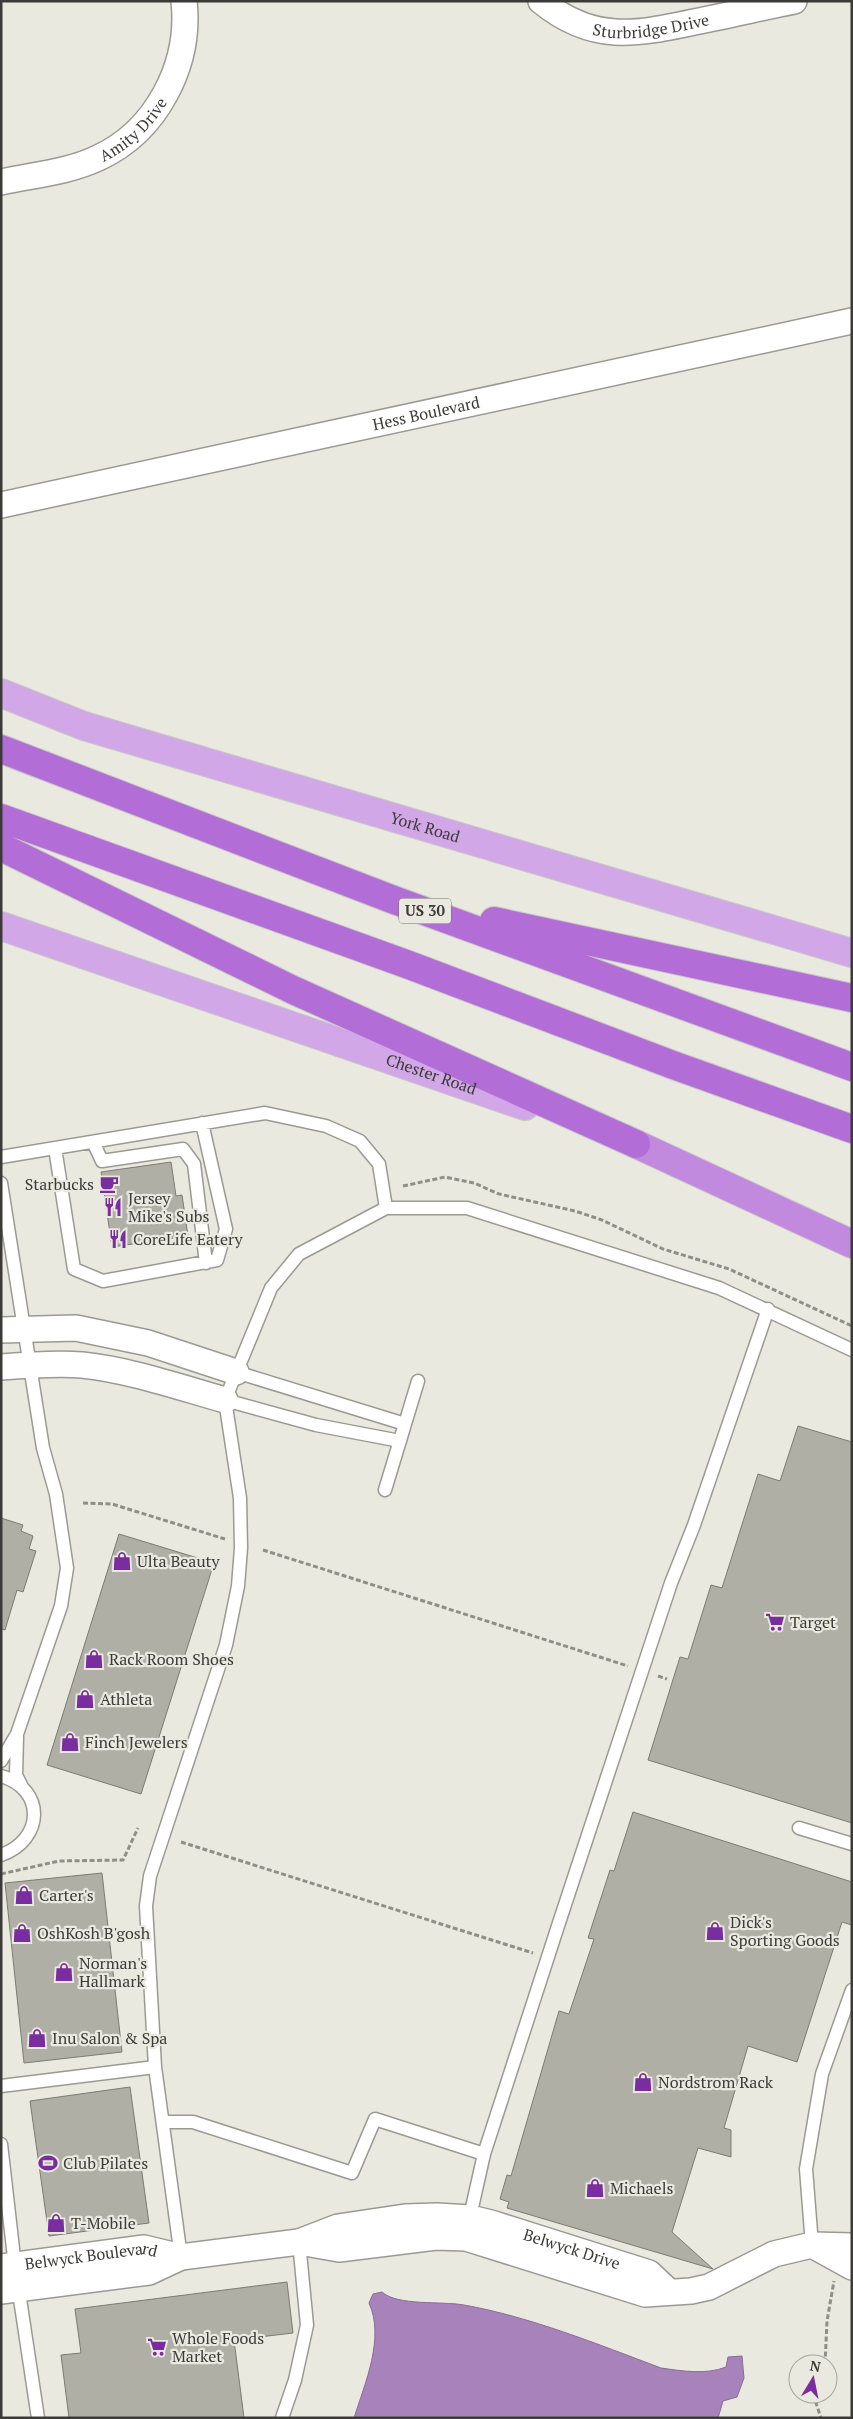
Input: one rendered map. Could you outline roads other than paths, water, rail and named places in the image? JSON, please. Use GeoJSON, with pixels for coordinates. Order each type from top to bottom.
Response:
{"type":"FeatureCollection","features":[{"type":"Feature","properties":{"kind":"highway","name":"US 30"},"geometry":{"type":"LineString","coordinates":[[1,749],[394,900],[852,1067]]}},
{"type":"Feature","properties":{"kind":"highway"},"geometry":{"type":"LineString","coordinates":[[1,818],[409,965],[673,1065],[852,1129]]}},
{"type":"Feature","properties":{"kind":"highway"},"geometry":{"type":"LineString","coordinates":[[1,847],[293,990],[636,1144]]}},
{"type":"Feature","properties":{"kind":"highway"},"geometry":{"type":"LineString","coordinates":[[394,900],[852,998]]}},
{"type":"Feature","properties":{"kind":"highway","name":"Chester Road"},"geometry":{"type":"LineString","coordinates":[[636,1144],[852,1244]]}},
{"type":"Feature","properties":{"kind":"main road","name":"York Road"},"geometry":{"type":"LineString","coordinates":[[1,693],[84,726],[852,953]]}},
{"type":"Feature","properties":{"kind":"main road","name":"Chester Road"},"geometry":{"type":"LineString","coordinates":[[1,926],[636,1144]]}},
{"type":"Feature","properties":{"kind":"street","name":"Amity Drive"},"geometry":{"type":"LineString","coordinates":[[1,182],[81,165],[99,158],[127,141],[154,112],[174,78],[183,54],[187,23],[184,1]]}},
{"type":"Feature","properties":{"kind":"street","name":"Sturbridge Drive"},"geometry":{"type":"LineString","coordinates":[[541,1],[554,12],[583,26],[617,33],[654,31],[794,1]]}},
{"type":"Feature","properties":{"kind":"street","name":"Hess Boulevard"},"geometry":{"type":"LineString","coordinates":[[1,505],[852,321]]}},
{"type":"Feature","properties":{"kind":"street"},"geometry":{"type":"LineString","coordinates":[[13,1329],[76,1328],[148,1343],[236,1372]]}},
{"type":"Feature","properties":{"kind":"street"},"geometry":{"type":"LineString","coordinates":[[1,1367],[30,1364],[83,1365],[155,1380],[225,1400]]}},
{"type":"Feature","properties":{"kind":"street","name":"Belwyck Boulevard"},"geometry":{"type":"LineString","coordinates":[[9,2278],[149,2272],[181,2257],[299,2242],[338,2227],[405,2218],[468,2228]]}},
{"type":"Feature","properties":{"kind":"street","name":"Belwyck Drive"},"geometry":{"type":"LineString","coordinates":[[468,2228],[491,2223],[649,2274],[668,2291],[691,2291],[709,2287],[774,2254],[812,2245],[852,2246]]}},
{"type":"Feature","properties":{"kind":"street"},"geometry":{"type":"LineString","coordinates":[[812,2245],[844,2271]]}},
{"type":"Feature","properties":{"kind":"lane"},"geometry":{"type":"LineString","coordinates":[[1,1157],[265,1113],[326,1126],[360,1141],[380,1164],[386,1208]]}},
{"type":"Feature","properties":{"kind":"lane"},"geometry":{"type":"LineString","coordinates":[[55,1148],[74,1269],[103,1281],[217,1260],[226,1229],[202,1123]]}},
{"type":"Feature","properties":{"kind":"lane"},"geometry":{"type":"LineString","coordinates":[[93,1142],[102,1161],[183,1150],[194,1164],[206,1263]]}},
{"type":"Feature","properties":{"kind":"lane"},"geometry":{"type":"LineString","coordinates":[[1,1183],[13,1329],[30,1364],[43,1448],[56,1494],[67,1568],[61,1606],[17,1734],[1,1761]]}},
{"type":"Feature","properties":{"kind":"lane"},"geometry":{"type":"LineString","coordinates":[[181,2257],[164,2122],[155,2068],[146,1906],[150,1876],[226,1645],[238,1586],[241,1548],[240,1498],[225,1400],[271,1288],[299,1254],[386,1208],[467,1208],[719,1288],[768,1309],[852,1350]]}},
{"type":"Feature","properties":{"kind":"lane"},"geometry":{"type":"LineString","coordinates":[[468,2228],[484,2154],[548,1957],[642,1671],[768,1309]]}},
{"type":"Feature","properties":{"kind":"lane"},"geometry":{"type":"LineString","coordinates":[[236,1372],[405,1424]]}},
{"type":"Feature","properties":{"kind":"lane"},"geometry":{"type":"LineString","coordinates":[[385,1490],[418,1381]]}},
{"type":"Feature","properties":{"kind":"lane"},"geometry":{"type":"LineString","coordinates":[[225,1400],[316,1426],[400,1441]]}},
{"type":"Feature","properties":{"kind":"lane"},"geometry":{"type":"LineString","coordinates":[[1,1855],[13,1851],[23,1844],[30,1833],[34,1820],[29,1796],[16,1775],[17,1734]]}},
{"type":"Feature","properties":{"kind":"lane"},"geometry":{"type":"LineString","coordinates":[[1,1776],[12,1779],[21,1785]]}},
{"type":"Feature","properties":{"kind":"lane"},"geometry":{"type":"LineString","coordinates":[[799,1828],[852,1844]]}},
{"type":"Feature","properties":{"kind":"lane"},"geometry":{"type":"LineString","coordinates":[[812,2245],[806,2169],[822,2074],[852,1990]]}},
{"type":"Feature","properties":{"kind":"lane"},"geometry":{"type":"LineString","coordinates":[[1,2086],[155,2068]]}},
{"type":"Feature","properties":{"kind":"lane"},"geometry":{"type":"LineString","coordinates":[[164,2122],[193,2122],[352,2173],[375,2119],[484,2154]]}},
{"type":"Feature","properties":{"kind":"lane"},"geometry":{"type":"LineString","coordinates":[[1,2144],[9,2278],[38,2418]]}},
{"type":"Feature","properties":{"kind":"lane"},"geometry":{"type":"LineString","coordinates":[[282,2418],[295,2380],[308,2325],[299,2242]]}},
{"type":"Feature","properties":{"kind":"place","name":"Starbucks"},"geometry":{"type":"Point","coordinates":[109,1184]}},
{"type":"Feature","properties":{"kind":"place","name":"Jersey Mike's Subs"},"geometry":{"type":"Point","coordinates":[113,1207]}},
{"type":"Feature","properties":{"kind":"place","name":"CoreLife Eatery"},"geometry":{"type":"Point","coordinates":[118,1239]}},
{"type":"Feature","properties":{"kind":"place","name":"Ulta Beauty"},"geometry":{"type":"Point","coordinates":[122,1561]}},
{"type":"Feature","properties":{"kind":"place","name":"Target"},"geometry":{"type":"Point","coordinates":[775,1622]}},
{"type":"Feature","properties":{"kind":"place","name":"Rack Room Shoes"},"geometry":{"type":"Point","coordinates":[94,1659]}},
{"type":"Feature","properties":{"kind":"place","name":"Athleta"},"geometry":{"type":"Point","coordinates":[85,1699]}},
{"type":"Feature","properties":{"kind":"place","name":"Finch Jewelers"},"geometry":{"type":"Point","coordinates":[70,1742]}},
{"type":"Feature","properties":{"kind":"place","name":"Carter's"},"geometry":{"type":"Point","coordinates":[24,1895]}},
{"type":"Feature","properties":{"kind":"place","name":"Dick's Sporting Goods"},"geometry":{"type":"Point","coordinates":[715,1931]}},
{"type":"Feature","properties":{"kind":"place","name":"OshKosh B'gosh"},"geometry":{"type":"Point","coordinates":[22,1933]}},
{"type":"Feature","properties":{"kind":"place","name":"Norman's Hallmark"},"geometry":{"type":"Point","coordinates":[64,1972]}},
{"type":"Feature","properties":{"kind":"place","name":"Inu Salon & Spa"},"geometry":{"type":"Point","coordinates":[37,2038]}},
{"type":"Feature","properties":{"kind":"place","name":"Nordstrom Rack"},"geometry":{"type":"Point","coordinates":[643,2082]}},
{"type":"Feature","properties":{"kind":"place","name":"Club Pilates"},"geometry":{"type":"Point","coordinates":[48,2163]}},
{"type":"Feature","properties":{"kind":"place","name":"Michaels"},"geometry":{"type":"Point","coordinates":[595,2188]}},
{"type":"Feature","properties":{"kind":"place","name":"T-Mobile"},"geometry":{"type":"Point","coordinates":[56,2223]}},
{"type":"Feature","properties":{"kind":"place","name":"Whole Foods Market"},"geometry":{"type":"Point","coordinates":[157,2347]}}]}
